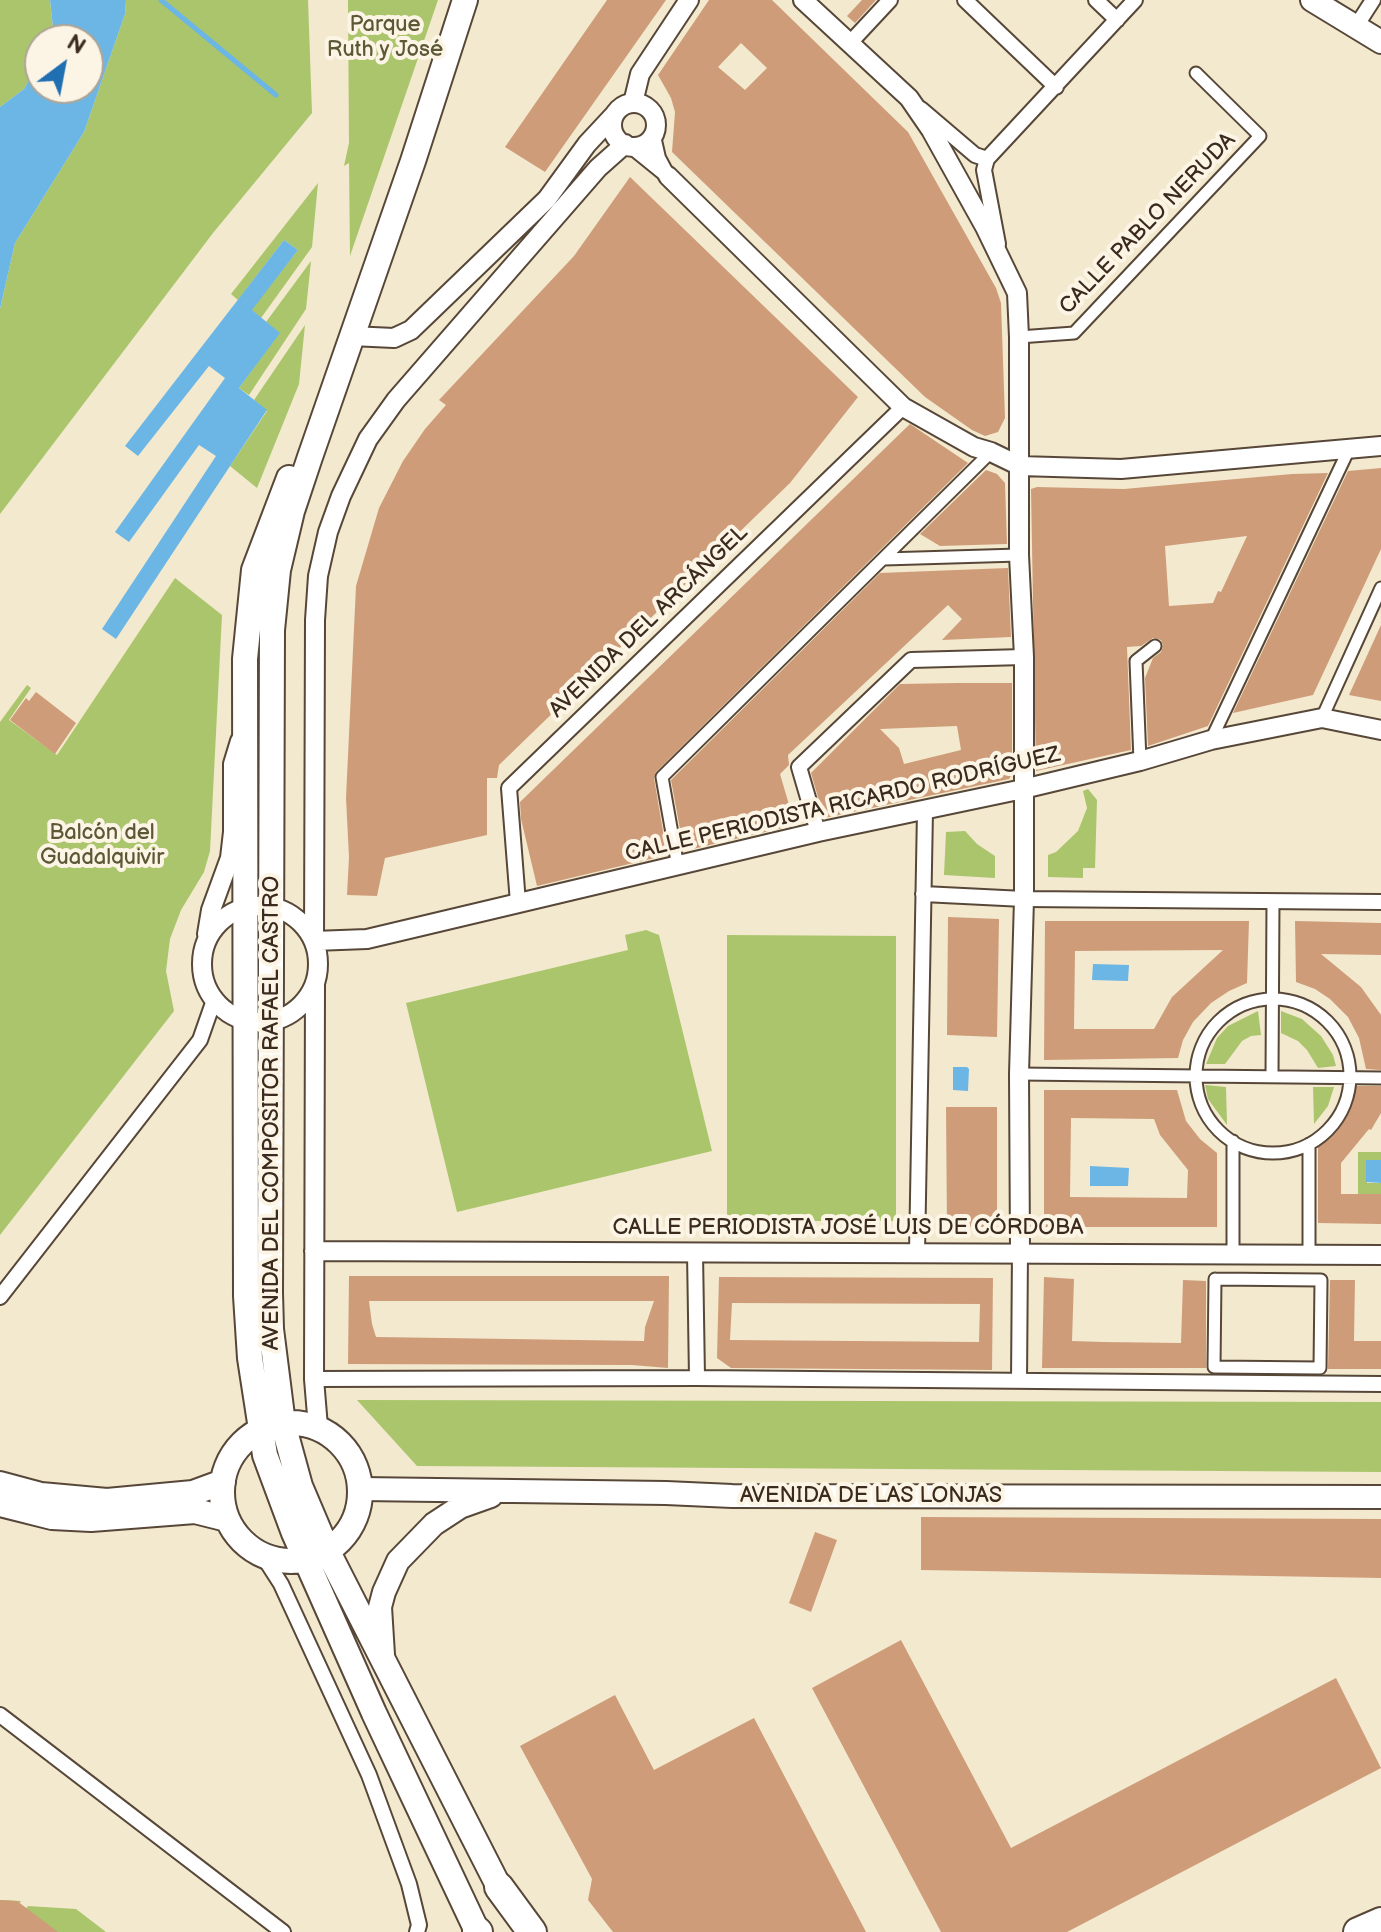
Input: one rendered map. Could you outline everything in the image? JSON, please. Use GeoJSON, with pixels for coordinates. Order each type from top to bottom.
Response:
{"type":"FeatureCollection","features":[{"type":"Feature","properties":{"kind":"highway"},"geometry":{"type":"LineString","coordinates":[[499,1887],[516,1932]]}},
{"type":"Feature","properties":{"kind":"highway"},"geometry":{"type":"LineString","coordinates":[[499,1887],[532,1932]]}},
{"type":"Feature","properties":{"kind":"highway"},"geometry":{"type":"LineString","coordinates":[[1358,1932],[1381,1922]]}},
{"type":"Feature","properties":{"kind":"main road","name":"AVENIDA DEL COMPOSITOR RAFAEL CASTRO"},"geometry":{"type":"LineString","coordinates":[[465,0],[292,511],[278,570],[272,630],[258,906],[246,1020],[247,1328],[271,1427],[295,1470],[317,1557],[478,1932]]}},
{"type":"Feature","properties":{"kind":"main road"},"geometry":{"type":"LineString","coordinates":[[1312,0],[1381,42]]}},
{"type":"Feature","properties":{"kind":"main road","name":"AVENIDA DEL COMPOSITOR RAFAEL CASTRO"},"geometry":{"type":"LineString","coordinates":[[271,1427],[271,1022],[258,906],[245,659],[254,570],[278,503],[349,342]]}},
{"type":"Feature","properties":{"kind":"main road"},"geometry":{"type":"LineString","coordinates":[[271,1427],[318,1427],[352,1460],[361,1489],[351,1526],[317,1557],[263,1556],[242,1540],[227,1519],[221,1502],[229,1461],[237,1448],[271,1427]]}},
{"type":"Feature","properties":{"kind":"main road"},"geometry":{"type":"LineString","coordinates":[[0,1484],[41,1495],[107,1501],[193,1493],[223,1482]]}},
{"type":"Feature","properties":{"kind":"main road","name":"AVENIDA DE LAS LONJAS"},"geometry":{"type":"LineString","coordinates":[[361,1489],[732,1496],[1381,1497]]}},
{"type":"Feature","properties":{"kind":"main road"},"geometry":{"type":"LineString","coordinates":[[385,1664],[380,1638],[380,1607],[398,1561],[421,1534],[447,1515],[482,1499],[510,1492]]}},
{"type":"Feature","properties":{"kind":"main road"},"geometry":{"type":"LineString","coordinates":[[0,1504],[52,1517],[91,1519],[195,1511],[227,1519]]}},
{"type":"Feature","properties":{"kind":"main road","name":"AVENIDA DEL COMPOSITOR RAFAEL CASTRO"},"geometry":{"type":"LineString","coordinates":[[317,1557],[385,1664],[499,1887]]}},
{"type":"Feature","properties":{"kind":"street"},"geometry":{"type":"LineString","coordinates":[[633,103],[640,74],[689,0]]}},
{"type":"Feature","properties":{"kind":"street"},"geometry":{"type":"LineString","coordinates":[[803,0],[909,98],[975,155],[987,159]]}},
{"type":"Feature","properties":{"kind":"street"},"geometry":{"type":"LineString","coordinates":[[849,44],[890,0]]}},
{"type":"Feature","properties":{"kind":"street"},"geometry":{"type":"LineString","coordinates":[[965,0],[1056,87]]}},
{"type":"Feature","properties":{"kind":"street"},"geometry":{"type":"LineString","coordinates":[[1096,0],[1117,20]]}},
{"type":"Feature","properties":{"kind":"street"},"geometry":{"type":"LineString","coordinates":[[1000,260],[984,170],[987,159],[1135,0]]}},
{"type":"Feature","properties":{"kind":"street"},"geometry":{"type":"LineString","coordinates":[[1355,28],[1373,0]]}},
{"type":"Feature","properties":{"kind":"street","name":"CALLE PABLO NERUDA"},"geometry":{"type":"LineString","coordinates":[[1019,337],[1074,333],[1260,136],[1196,73]]}},
{"type":"Feature","properties":{"kind":"street"},"geometry":{"type":"LineString","coordinates":[[909,98],[931,130],[1017,293],[1019,555],[1024,657],[1019,1381]]}},
{"type":"Feature","properties":{"kind":"street"},"geometry":{"type":"LineString","coordinates":[[349,342],[394,338],[411,330],[547,199],[592,137],[620,108],[633,103],[646,106],[651,111],[656,123],[653,136],[658,158],[668,176]]}},
{"type":"Feature","properties":{"kind":"street"},"geometry":{"type":"LineString","coordinates":[[615,114],[615,135],[668,176],[903,407],[974,447],[1020,466],[1121,469],[1381,446]]}},
{"type":"Feature","properties":{"kind":"street"},"geometry":{"type":"LineString","coordinates":[[0,1297],[200,1040],[214,1000],[226,1011],[246,1020],[271,1022],[291,1014],[306,1001],[319,970],[314,941],[315,620],[318,576],[328,532],[341,496],[368,439],[396,400],[598,168],[628,145],[643,145],[653,136]]}},
{"type":"Feature","properties":{"kind":"street","name":"AVENIDA DEL ARCÁNGEL"},"geometry":{"type":"LineString","coordinates":[[518,903],[509,788],[903,407]]}},
{"type":"Feature","properties":{"kind":"street"},"geometry":{"type":"LineString","coordinates":[[1211,740],[1349,449]]}},
{"type":"Feature","properties":{"kind":"street"},"geometry":{"type":"LineString","coordinates":[[678,867],[662,777],[991,452]]}},
{"type":"Feature","properties":{"kind":"street"},"geometry":{"type":"LineString","coordinates":[[884,559],[1019,555]]}},
{"type":"Feature","properties":{"kind":"street"},"geometry":{"type":"LineString","coordinates":[[1322,718],[1381,588]]}},
{"type":"Feature","properties":{"kind":"street"},"geometry":{"type":"LineString","coordinates":[[1140,761],[1136,661],[1155,646]]}},
{"type":"Feature","properties":{"kind":"street"},"geometry":{"type":"LineString","coordinates":[[818,832],[799,767],[911,660],[1024,657]]}},
{"type":"Feature","properties":{"kind":"street","name":"CALLE PERIODISTA RICARDO RODRÍGUEZ"},"geometry":{"type":"LineString","coordinates":[[314,941],[367,939],[818,832],[1023,789],[1140,761],[1211,740],[1322,718],[1381,730]]}},
{"type":"Feature","properties":{"kind":"street","name":"AVENIDA DEL COMPOSITOR RAFAEL CASTRO"},"geometry":{"type":"LineString","coordinates":[[214,1000],[205,983],[201,963],[211,910],[230,858],[233,764],[247,719]]}},
{"type":"Feature","properties":{"kind":"street"},"geometry":{"type":"LineString","coordinates":[[917,1252],[925,811]]}},
{"type":"Feature","properties":{"kind":"street"},"geometry":{"type":"LineString","coordinates":[[923,894],[1024,899],[1381,902]]}},
{"type":"Feature","properties":{"kind":"street"},"geometry":{"type":"LineString","coordinates":[[1272,1076],[1273,902]]}},
{"type":"Feature","properties":{"kind":"street"},"geometry":{"type":"LineString","coordinates":[[205,944],[224,917],[258,906],[289,913],[304,925],[314,941]]}},
{"type":"Feature","properties":{"kind":"street"},"geometry":{"type":"LineString","coordinates":[[315,984],[314,1379],[318,1427]]}},
{"type":"Feature","properties":{"kind":"street"},"geometry":{"type":"LineString","coordinates":[[1271,998],[1296,1002],[1318,1013],[1336,1031],[1347,1053],[1351,1078],[1346,1102],[1335,1123],[1318,1140],[1296,1150],[1272,1154],[1248,1149],[1233,1141],[1209,1120],[1198,1099],[1195,1074],[1199,1051],[1210,1030],[1226,1013],[1247,1002],[1271,998]]}},
{"type":"Feature","properties":{"kind":"street"},"geometry":{"type":"LineString","coordinates":[[1019,1074],[1381,1078]]}},
{"type":"Feature","properties":{"kind":"street"},"geometry":{"type":"LineString","coordinates":[[1220,1375],[1222,1279],[1228,1253],[1233,1141]]}},
{"type":"Feature","properties":{"kind":"street"},"geometry":{"type":"LineString","coordinates":[[1309,1144],[1313,1254],[1318,1280],[1317,1376]]}},
{"type":"Feature","properties":{"kind":"street","name":"CALLE PERIODISTA JOSÉ LUIS DE CÓRDOBA"},"geometry":{"type":"LineString","coordinates":[[314,1251],[1020,1251],[1381,1255]]}},
{"type":"Feature","properties":{"kind":"street"},"geometry":{"type":"LineString","coordinates":[[695,1253],[697,1378]]}},
{"type":"Feature","properties":{"kind":"street"},"geometry":{"type":"LineString","coordinates":[[1222,1279],[1318,1280]]}},
{"type":"Feature","properties":{"kind":"street"},"geometry":{"type":"LineString","coordinates":[[314,1379],[1019,1381],[1220,1375],[1317,1376],[1381,1384]]}},
{"type":"Feature","properties":{"kind":"street"},"geometry":{"type":"LineString","coordinates":[[263,1556],[281,1584],[369,1775],[409,1884],[419,1925],[417,1932]]}},
{"type":"Feature","properties":{"kind":"street"},"geometry":{"type":"LineString","coordinates":[[0,1715],[283,1932]]}},
{"type":"Feature","properties":{"kind":"green space"},"geometry":{"type":"Polygon","coordinates":[[[0,0],[50,0],[53,24],[24,24],[24,89],[0,107],[0,0]]]}},
{"type":"Feature","properties":{"kind":"green space"},"geometry":{"type":"Polygon","coordinates":[[[126,0],[308,0],[312,113],[213,233],[0,514],[0,309],[15,243],[84,132],[94,104],[104,104],[104,74],[125,14],[126,0]]]}},
{"type":"Feature","properties":{"kind":"green space","name":"Parque Ruth y José"},"geometry":{"type":"Polygon","coordinates":[[[348,0],[438,0],[350,256],[349,163],[344,166],[349,143],[348,0]]]}},
{"type":"Feature","properties":{"kind":"green space"},"geometry":{"type":"Polygon","coordinates":[[[318,183],[312,247],[261,318],[251,310],[298,250],[284,240],[238,300],[231,294],[318,183]]]}},
{"type":"Feature","properties":{"kind":"green space"},"geometry":{"type":"Polygon","coordinates":[[[311,261],[306,309],[249,395],[239,388],[279,333],[266,322],[311,261]]]}},
{"type":"Feature","properties":{"kind":"green space"},"geometry":{"type":"Polygon","coordinates":[[[305,325],[299,384],[257,488],[230,466],[267,411],[254,400],[305,325]]]}},
{"type":"Feature","properties":{"kind":"green space","name":"Balcón del Guadalquivir"},"geometry":{"type":"Polygon","coordinates":[[[175,578],[222,615],[210,851],[204,872],[181,910],[170,939],[166,971],[174,1011],[0,1235],[0,722],[27,685],[31,688],[9,720],[57,755],[175,578]]]}},
{"type":"Feature","properties":{"kind":"green space"},"geometry":{"type":"Polygon","coordinates":[[[1088,789],[1097,800],[1095,868],[1083,868],[1083,878],[1048,877],[1048,855],[1056,852],[1078,831],[1087,808],[1083,791],[1088,789]]]}},
{"type":"Feature","properties":{"kind":"green space"},"geometry":{"type":"Polygon","coordinates":[[[965,831],[995,856],[995,878],[944,875],[946,832],[965,831]]]}},
{"type":"Feature","properties":{"kind":"green space"},"geometry":{"type":"Polygon","coordinates":[[[646,930],[659,935],[712,1151],[457,1212],[406,1003],[628,950],[625,935],[646,930]]]}},
{"type":"Feature","properties":{"kind":"green space"},"geometry":{"type":"Polygon","coordinates":[[[727,935],[896,936],[896,1221],[727,1221],[727,935]]]}},
{"type":"Feature","properties":{"kind":"green space"},"geometry":{"type":"Polygon","coordinates":[[[1258,1011],[1261,1035],[1242,1041],[1225,1064],[1206,1064],[1217,1038],[1228,1026],[1258,1011]]]}},
{"type":"Feature","properties":{"kind":"green space"},"geometry":{"type":"Polygon","coordinates":[[[1281,1011],[1302,1019],[1321,1036],[1336,1066],[1318,1068],[1298,1041],[1281,1033],[1281,1011]]]}},
{"type":"Feature","properties":{"kind":"green space"},"geometry":{"type":"Polygon","coordinates":[[[1205,1085],[1226,1087],[1227,1125],[1208,1099],[1205,1085]]]}},
{"type":"Feature","properties":{"kind":"green space"},"geometry":{"type":"Polygon","coordinates":[[[1313,1087],[1334,1087],[1328,1106],[1314,1124],[1313,1087]]]}},
{"type":"Feature","properties":{"kind":"green space"},"geometry":{"type":"Polygon","coordinates":[[[1358,1152],[1381,1152],[1381,1160],[1367,1160],[1367,1183],[1381,1183],[1381,1194],[1358,1194],[1358,1152]]]}},
{"type":"Feature","properties":{"kind":"green space"},"geometry":{"type":"Polygon","coordinates":[[[357,1400],[1381,1402],[1381,1472],[417,1466],[357,1400]]]}},
{"type":"Feature","properties":{"kind":"green space"},"geometry":{"type":"Polygon","coordinates":[[[0,1900],[21,1901],[18,1906],[24,1911],[28,1906],[76,1909],[106,1932],[0,1932],[0,1900]]]}},
{"type":"Feature","properties":{"kind":"water"},"geometry":{"type":"Polygon","coordinates":[[[50,0],[126,0],[125,14],[104,74],[104,24],[53,24],[50,0]]]}},
{"type":"Feature","properties":{"kind":"water"},"geometry":{"type":"Polygon","coordinates":[[[24,89],[24,104],[94,104],[84,132],[15,243],[0,309],[0,107],[24,89]]]}},
{"type":"Feature","properties":{"kind":"water"},"geometry":{"type":"Polygon","coordinates":[[[284,240],[298,250],[252,310],[280,333],[239,388],[267,410],[116,639],[102,629],[216,456],[199,445],[129,542],[115,532],[225,378],[209,366],[138,456],[125,446],[284,240]]]}},
{"type":"Feature","properties":{"kind":"water"},"geometry":{"type":"Polygon","coordinates":[[[1093,964],[1129,965],[1128,981],[1092,980],[1093,964]]]}},
{"type":"Feature","properties":{"kind":"water"},"geometry":{"type":"Polygon","coordinates":[[[953,1067],[969,1069],[968,1091],[953,1090],[953,1067]]]}},
{"type":"Feature","properties":{"kind":"water"},"geometry":{"type":"Polygon","coordinates":[[[1366,1160],[1381,1160],[1381,1183],[1366,1182],[1366,1160]]]}},
{"type":"Feature","properties":{"kind":"water"},"geometry":{"type":"Polygon","coordinates":[[[1090,1166],[1129,1168],[1128,1186],[1090,1186],[1090,1166]]]}},
{"type":"Feature","properties":{"kind":"building"},"geometry":{"type":"Polygon","coordinates":[[[607,0],[666,0],[545,172],[505,147],[607,0]]]}},
{"type":"Feature","properties":{"kind":"building"},"geometry":{"type":"Polygon","coordinates":[[[709,0],[772,0],[908,132],[996,288],[1001,303],[1005,418],[998,432],[985,436],[972,430],[925,397],[672,152],[675,112],[658,75],[709,0]],[[741,43],[718,67],[745,90],[767,68],[741,43]]]}},
{"type":"Feature","properties":{"kind":"building"},"geometry":{"type":"Polygon","coordinates":[[[862,0],[876,0],[855,23],[847,16],[862,0]]]}},
{"type":"Feature","properties":{"kind":"building"},"geometry":{"type":"Polygon","coordinates":[[[630,177],[858,397],[790,483],[499,765],[497,778],[487,778],[487,835],[385,858],[377,896],[347,895],[346,798],[356,586],[379,508],[403,461],[446,405],[439,400],[574,256],[630,177]]]}},
{"type":"Feature","properties":{"kind":"building"},"geometry":{"type":"Polygon","coordinates":[[[910,424],[968,463],[656,772],[654,778],[667,855],[537,886],[520,802],[910,424]]]}},
{"type":"Feature","properties":{"kind":"building"},"geometry":{"type":"Polygon","coordinates":[[[1381,468],[1381,549],[1313,695],[1233,713],[1348,471],[1381,468]]]}},
{"type":"Feature","properties":{"kind":"building"},"geometry":{"type":"Polygon","coordinates":[[[986,470],[997,474],[1005,483],[1007,544],[940,546],[920,534],[986,470]]]}},
{"type":"Feature","properties":{"kind":"building"},"geometry":{"type":"Polygon","coordinates":[[[1328,473],[1208,726],[1148,746],[1145,678],[1153,658],[1163,646],[1161,640],[1153,638],[1141,646],[1127,647],[1131,750],[1036,771],[1031,489],[1124,489],[1328,473]],[[1247,536],[1165,546],[1169,606],[1213,603],[1218,591],[1221,592],[1247,536]]]}},
{"type":"Feature","properties":{"kind":"building"},"geometry":{"type":"Polygon","coordinates":[[[1008,568],[1011,637],[942,640],[962,619],[948,605],[788,755],[789,765],[780,774],[795,825],[684,851],[671,780],[880,573],[1008,568]]]}},
{"type":"Feature","properties":{"kind":"building"},"geometry":{"type":"Polygon","coordinates":[[[1381,625],[1381,701],[1349,695],[1381,625]]]}},
{"type":"Feature","properties":{"kind":"building"},"geometry":{"type":"Polygon","coordinates":[[[1012,683],[1012,774],[1009,779],[824,818],[811,773],[900,684],[1012,683]],[[957,726],[880,729],[899,748],[904,764],[961,750],[957,726]]]}},
{"type":"Feature","properties":{"kind":"building"},"geometry":{"type":"Polygon","coordinates":[[[36,692],[76,723],[55,754],[10,720],[26,698],[29,701],[36,692]]]}},
{"type":"Feature","properties":{"kind":"building"},"geometry":{"type":"Polygon","coordinates":[[[948,917],[999,919],[997,1037],[947,1035],[948,917]]]}},
{"type":"Feature","properties":{"kind":"building"},"geometry":{"type":"Polygon","coordinates":[[[1045,921],[1249,921],[1247,983],[1211,1003],[1193,1022],[1178,1058],[1044,1060],[1045,921]],[[1223,950],[1075,951],[1074,1029],[1154,1029],[1172,997],[1223,950]]]}},
{"type":"Feature","properties":{"kind":"building"},"geometry":{"type":"Polygon","coordinates":[[[1295,921],[1381,923],[1381,955],[1321,954],[1361,987],[1381,1015],[1381,1070],[1366,1069],[1359,1038],[1348,1017],[1330,999],[1296,982],[1295,921]]]}},
{"type":"Feature","properties":{"kind":"building"},"geometry":{"type":"Polygon","coordinates":[[[1354,1086],[1381,1086],[1381,1113],[1371,1130],[1341,1163],[1341,1194],[1381,1194],[1381,1224],[1318,1223],[1318,1145],[1342,1117],[1354,1086]]]}},
{"type":"Feature","properties":{"kind":"building"},"geometry":{"type":"Polygon","coordinates":[[[1044,1090],[1177,1090],[1186,1121],[1200,1139],[1217,1153],[1217,1227],[1044,1227],[1044,1090]],[[1071,1118],[1070,1197],[1187,1198],[1188,1170],[1160,1135],[1154,1119],[1071,1118]]]}},
{"type":"Feature","properties":{"kind":"building"},"geometry":{"type":"Polygon","coordinates":[[[946,1107],[997,1107],[997,1227],[947,1227],[946,1107]]]}},
{"type":"Feature","properties":{"kind":"building"},"geometry":{"type":"Polygon","coordinates":[[[349,1276],[669,1276],[668,1368],[632,1365],[348,1364],[349,1276]],[[369,1301],[376,1337],[644,1341],[645,1327],[654,1301],[369,1301]]]}},
{"type":"Feature","properties":{"kind":"building"},"geometry":{"type":"Polygon","coordinates":[[[719,1277],[993,1278],[992,1370],[731,1368],[717,1358],[719,1277]],[[732,1303],[730,1340],[979,1342],[980,1304],[732,1303]]]}},
{"type":"Feature","properties":{"kind":"building"},"geometry":{"type":"Polygon","coordinates":[[[1044,1277],[1074,1279],[1072,1341],[1103,1342],[1181,1343],[1183,1280],[1206,1281],[1206,1368],[1042,1368],[1044,1277]]]}},
{"type":"Feature","properties":{"kind":"building"},"geometry":{"type":"Polygon","coordinates":[[[1330,1280],[1355,1280],[1354,1341],[1381,1341],[1381,1369],[1328,1369],[1330,1280]]]}},
{"type":"Feature","properties":{"kind":"building"},"geometry":{"type":"Polygon","coordinates":[[[921,1517],[1381,1519],[1381,1578],[921,1570],[921,1517]]]}},
{"type":"Feature","properties":{"kind":"building"},"geometry":{"type":"Polygon","coordinates":[[[815,1532],[837,1540],[811,1612],[789,1603],[815,1532]]]}},
{"type":"Feature","properties":{"kind":"building"},"geometry":{"type":"Polygon","coordinates":[[[901,1640],[1011,1848],[1336,1678],[1381,1768],[1067,1932],[941,1932],[812,1688],[901,1640]]]}},
{"type":"Feature","properties":{"kind":"building"},"geometry":{"type":"Polygon","coordinates":[[[615,1695],[654,1770],[754,1718],[866,1932],[613,1932],[588,1900],[592,1879],[520,1746],[615,1695]]]}},
{"type":"Feature","properties":{"kind":"building"},"geometry":{"type":"Polygon","coordinates":[[[0,1900],[17,1901],[58,1932],[0,1932],[0,1900]]]}},
{"type":"Feature","properties":{"kind":"waterway"},"geometry":{"type":"LineString","coordinates":[[161,0],[276,95]]}}]}
